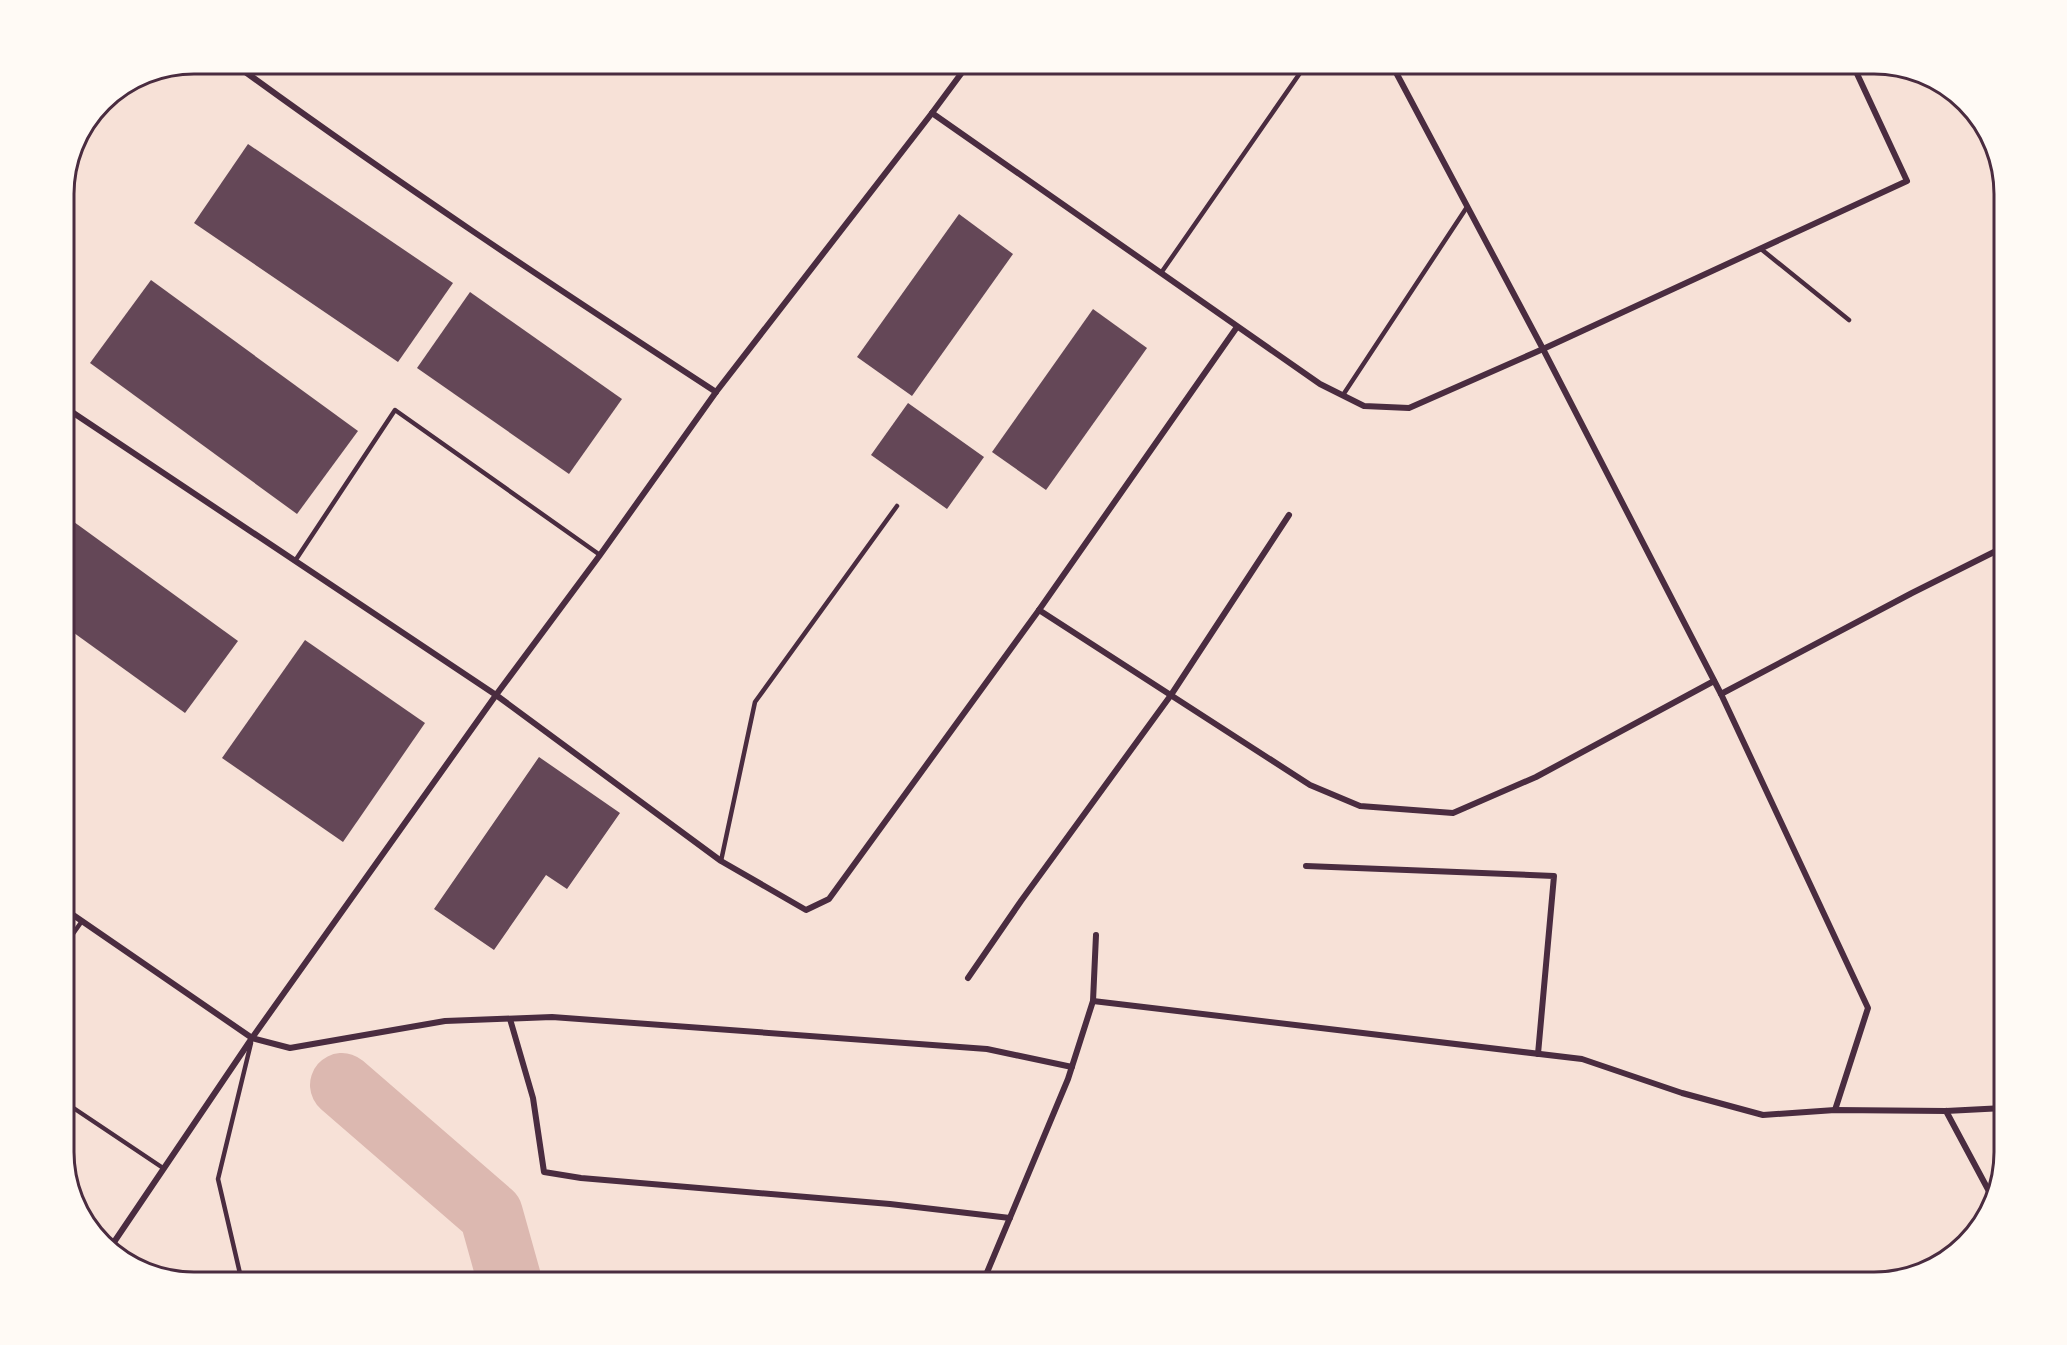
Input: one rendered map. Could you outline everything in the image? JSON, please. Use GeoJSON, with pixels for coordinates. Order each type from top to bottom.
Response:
{"type":"FeatureCollection","features":[{"type":"Feature","properties":{"kind":"street"},"geometry":{"type":"LineString","coordinates":[[248,74],[327,132],[551,285],[716,392]]}},
{"type":"Feature","properties":{"kind":"street"},"geometry":{"type":"LineString","coordinates":[[114,1242],[252,1038],[496,695],[600,555],[716,392],[961,74]]}},
{"type":"Feature","properties":{"kind":"street"},"geometry":{"type":"LineString","coordinates":[[1397,74],[1543,349],[1721,694],[1868,1008],[1835,1110]]}},
{"type":"Feature","properties":{"kind":"street"},"geometry":{"type":"LineString","coordinates":[[932,113],[1320,384],[1364,406],[1409,408],[1543,349],[1906,181],[1857,74]]}},
{"type":"Feature","properties":{"kind":"street"},"geometry":{"type":"LineString","coordinates":[[74,413],[496,695],[722,861],[806,910],[829,899],[1039,610],[1238,327]]}},
{"type":"Feature","properties":{"kind":"street"},"geometry":{"type":"LineString","coordinates":[[968,978],[1021,901],[1171,695],[1289,515]]}},
{"type":"Feature","properties":{"kind":"street"},"geometry":{"type":"LineString","coordinates":[[1721,694],[1994,552]]}},
{"type":"Feature","properties":{"kind":"street"},"geometry":{"type":"LineString","coordinates":[[1039,610],[1310,785],[1360,806],[1454,813],[1536,777],[1714,681]]}},
{"type":"Feature","properties":{"kind":"street"},"geometry":{"type":"LineString","coordinates":[[1306,866],[1554,876],[1538,1054]]}},
{"type":"Feature","properties":{"kind":"street"},"geometry":{"type":"LineString","coordinates":[[74,916],[252,1038],[290,1048],[445,1022],[552,1017],[987,1049],[1072,1067]]}},
{"type":"Feature","properties":{"kind":"street"},"geometry":{"type":"LineString","coordinates":[[987,1272],[1072,1067],[1093,1002],[1096,935]]}},
{"type":"Feature","properties":{"kind":"street"},"geometry":{"type":"LineString","coordinates":[[1093,1002],[1582,1059],[1682,1093],[1763,1115],[1835,1110],[1947,1111],[1994,1109]]}},
{"type":"Feature","properties":{"kind":"street"},"geometry":{"type":"LineString","coordinates":[[510,1019],[533,1098],[544,1172],[580,1178],[890,1204],[1010,1218]]}},
{"type":"Feature","properties":{"kind":"street"},"geometry":{"type":"LineString","coordinates":[[1947,1111],[1987,1188]]}},
{"type":"Feature","properties":{"kind":"lane"},"geometry":{"type":"LineString","coordinates":[[1161,273],[1299,74]]}},
{"type":"Feature","properties":{"kind":"lane"},"geometry":{"type":"LineString","coordinates":[[1343,395],[1467,207]]}},
{"type":"Feature","properties":{"kind":"lane"},"geometry":{"type":"LineString","coordinates":[[1761,249],[1849,320]]}},
{"type":"Feature","properties":{"kind":"lane"},"geometry":{"type":"LineString","coordinates":[[295,561],[395,410],[600,555]]}},
{"type":"Feature","properties":{"kind":"lane"},"geometry":{"type":"LineString","coordinates":[[722,861],[755,702],[897,506]]}},
{"type":"Feature","properties":{"kind":"lane"},"geometry":{"type":"LineString","coordinates":[[74,932],[82,921]]}},
{"type":"Feature","properties":{"kind":"lane"},"geometry":{"type":"LineString","coordinates":[[240,1272],[218,1179],[252,1038]]}},
{"type":"Feature","properties":{"kind":"lane"},"geometry":{"type":"LineString","coordinates":[[74,1108],[163,1168]]}},
{"type":"Feature","properties":{"kind":"building"},"geometry":{"type":"Polygon","coordinates":[[[248,144],[453,283],[398,362],[194,223],[248,144]]]}},
{"type":"Feature","properties":{"kind":"building"},"geometry":{"type":"Polygon","coordinates":[[[959,214],[1013,254],[912,396],[857,357],[959,214]]]}},
{"type":"Feature","properties":{"kind":"building"},"geometry":{"type":"Polygon","coordinates":[[[151,280],[358,431],[297,514],[90,363],[151,280]]]}},
{"type":"Feature","properties":{"kind":"building"},"geometry":{"type":"Polygon","coordinates":[[[470,292],[622,399],[569,474],[417,368],[470,292]]]}},
{"type":"Feature","properties":{"kind":"building"},"geometry":{"type":"Polygon","coordinates":[[[1093,309],[1147,348],[1046,490],[992,452],[1093,309]]]}},
{"type":"Feature","properties":{"kind":"building"},"geometry":{"type":"Polygon","coordinates":[[[908,403],[984,457],[947,509],[871,455],[908,403]]]}},
{"type":"Feature","properties":{"kind":"building"},"geometry":{"type":"Polygon","coordinates":[[[74,522],[238,641],[185,713],[74,633],[74,522]]]}},
{"type":"Feature","properties":{"kind":"building"},"geometry":{"type":"Polygon","coordinates":[[[305,640],[425,723],[343,842],[222,758],[305,640]]]}},
{"type":"Feature","properties":{"kind":"building"},"geometry":{"type":"Polygon","coordinates":[[[539,757],[620,813],[567,889],[546,875],[494,950],[434,909],[539,757]]]}},
{"type":"Feature","properties":{"kind":"waterway"},"geometry":{"type":"LineString","coordinates":[[342,1085],[491,1214],[507,1272]]}}]}
